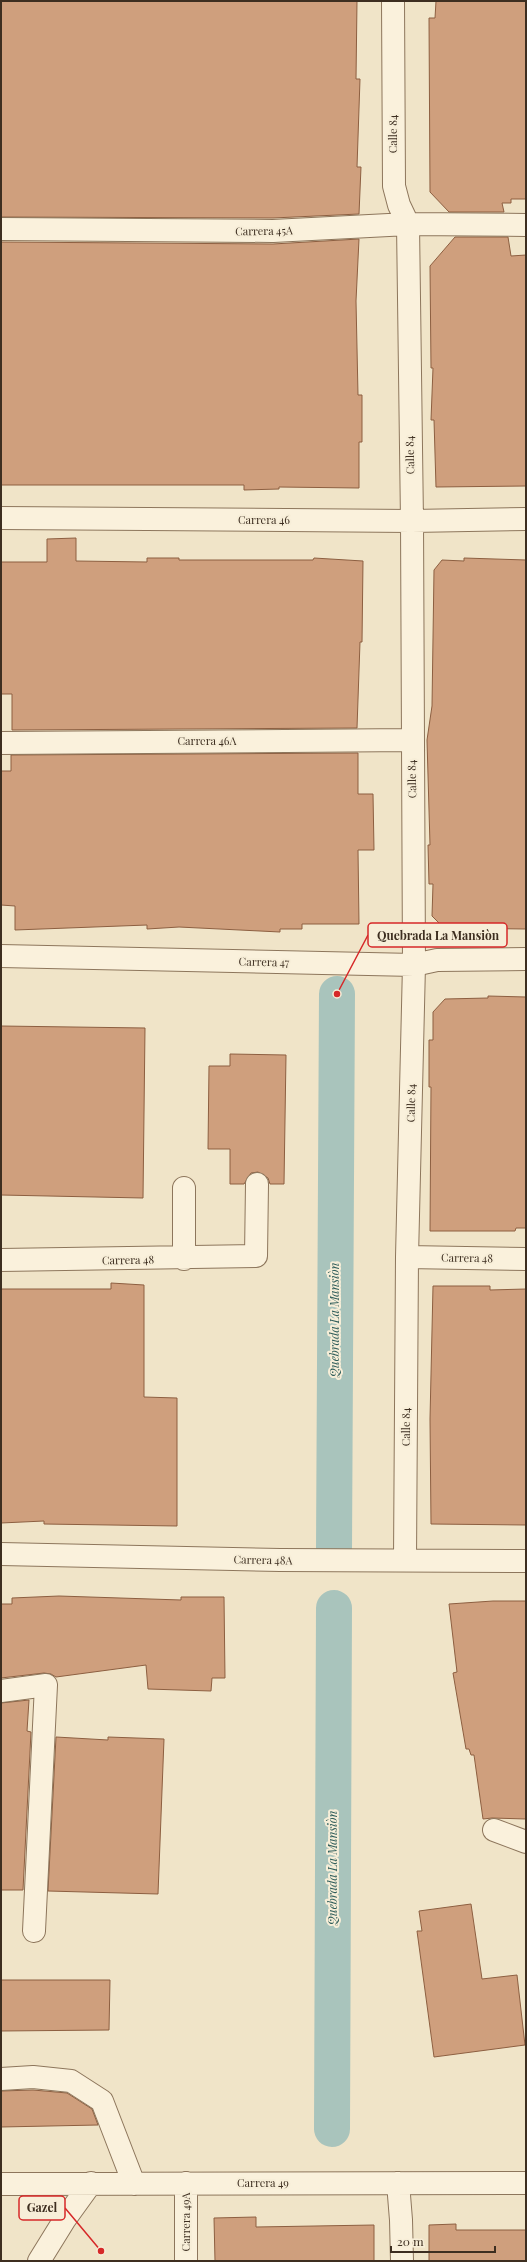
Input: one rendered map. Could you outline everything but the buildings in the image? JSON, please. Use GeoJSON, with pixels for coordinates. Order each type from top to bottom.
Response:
{"type":"FeatureCollection","features":[{"type":"Feature","properties":{"kind":"street","name":"Calle 84"},"geometry":{"type":"LineString","coordinates":[[393,1],[394,186],[399,205],[408,224],[412,521],[414,965],[407,1257],[405,1559]]}},
{"type":"Feature","properties":{"kind":"street","name":"Carrera 45A"},"geometry":{"type":"LineString","coordinates":[[1,229],[273,231],[408,224],[526,225]]}},
{"type":"Feature","properties":{"kind":"street","name":"Carrera 46"},"geometry":{"type":"LineString","coordinates":[[1,518],[412,521],[526,519]]}},
{"type":"Feature","properties":{"kind":"street","name":"Carrera 46A"},"geometry":{"type":"LineString","coordinates":[[1,743],[412,740]]}},
{"type":"Feature","properties":{"kind":"street","name":"Carrera 47"},"geometry":{"type":"LineString","coordinates":[[1,956],[414,965],[437,960],[526,959]]}},
{"type":"Feature","properties":{"kind":"street","name":"Carrera 48"},"geometry":{"type":"LineString","coordinates":[[1,1260],[184,1259],[256,1256],[257,1184]]}},
{"type":"Feature","properties":{"kind":"street"},"geometry":{"type":"LineString","coordinates":[[184,1188],[184,1259]]}},
{"type":"Feature","properties":{"kind":"street","name":"Carrera 48"},"geometry":{"type":"LineString","coordinates":[[407,1257],[526,1259]]}},
{"type":"Feature","properties":{"kind":"street","name":"Carrera 48A"},"geometry":{"type":"LineString","coordinates":[[1,1554],[280,1560],[405,1559],[526,1561]]}},
{"type":"Feature","properties":{"kind":"street"},"geometry":{"type":"LineString","coordinates":[[1,1691],[46,1685],[34,1931]]}},
{"type":"Feature","properties":{"kind":"street"},"geometry":{"type":"LineString","coordinates":[[494,1830],[526,1842]]}},
{"type":"Feature","properties":{"kind":"street"},"geometry":{"type":"LineString","coordinates":[[1,2079],[32,2077],[71,2081],[102,2101],[134,2184]]}},
{"type":"Feature","properties":{"kind":"street"},"geometry":{"type":"LineString","coordinates":[[39,2261],[65,2219],[91,2183]]}},
{"type":"Feature","properties":{"kind":"street","name":"Carrera 49A"},"geometry":{"type":"LineString","coordinates":[[186,2183],[186,2261]]}},
{"type":"Feature","properties":{"kind":"street"},"geometry":{"type":"LineString","coordinates":[[398,2183],[402,2261]]}},
{"type":"Feature","properties":{"kind":"street","name":"Carrera 49"},"geometry":{"type":"LineString","coordinates":[[1,2184],[526,2183]]}},
{"type":"Feature","properties":{"kind":"waterway","name":"Quebrada La Mansiòn"},"geometry":{"type":"LineString","coordinates":[[334,1550],[337,994]]}},
{"type":"Feature","properties":{"kind":"waterway","name":"Quebrada La Mansiòn"},"geometry":{"type":"LineString","coordinates":[[332,2129],[334,1608]]}},
{"type":"Feature","properties":{"kind":"place","name":"Quebrada La Mansiòn"},"geometry":{"type":"Point","coordinates":[337,994]}},
{"type":"Feature","properties":{"kind":"place","name":"Gazel"},"geometry":{"type":"Point","coordinates":[101,2251]}}]}
